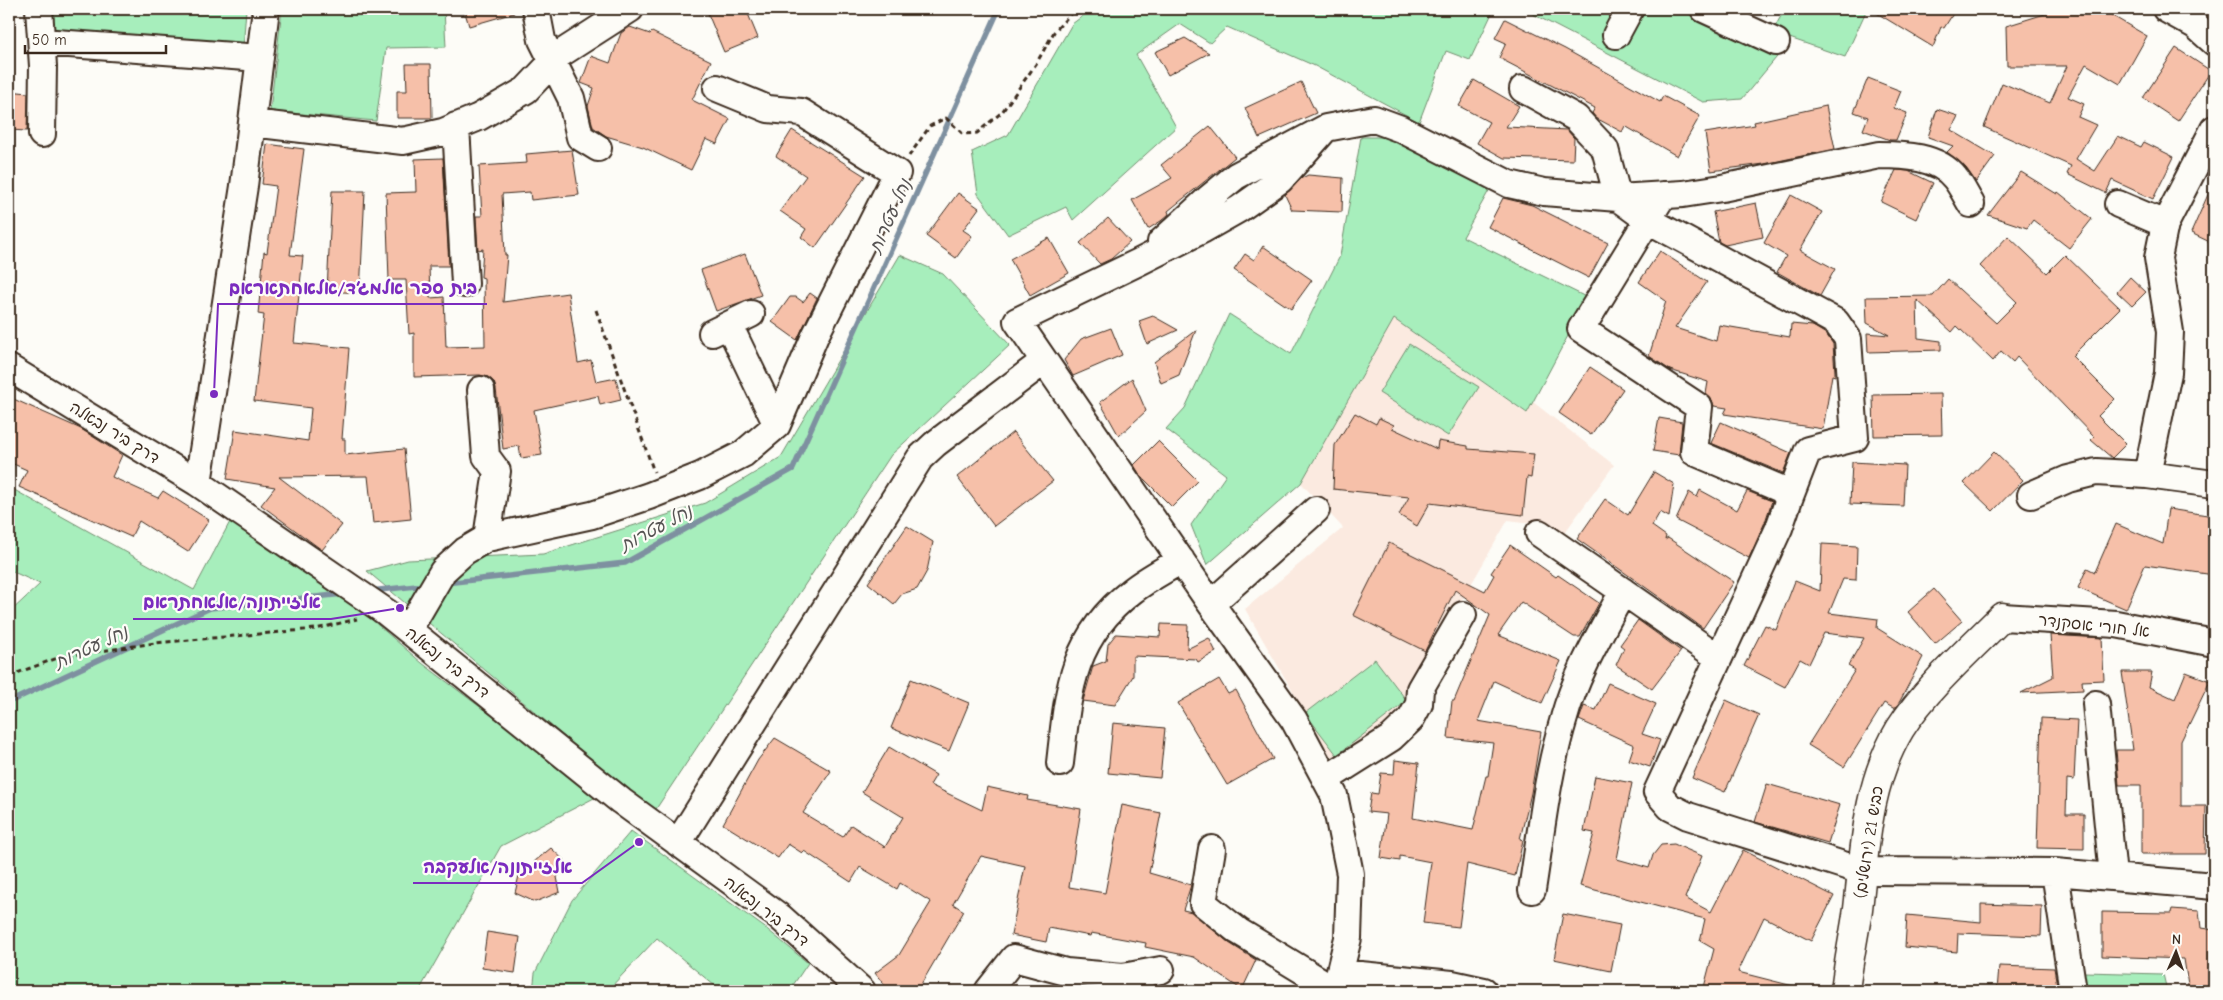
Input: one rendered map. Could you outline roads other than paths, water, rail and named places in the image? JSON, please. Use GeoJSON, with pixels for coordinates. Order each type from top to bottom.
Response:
{"type":"FeatureCollection","features":[{"type":"Feature","properties":{"kind":"main road","name":"כביש 21 (ירושלים)"},"geometry":{"type":"LineString","coordinates":[[1845,991],[1868,821],[1876,782],[1894,741],[1916,708],[2002,617]]}},
{"type":"Feature","properties":{"kind":"street"},"geometry":{"type":"LineString","coordinates":[[39,9],[43,66],[42,134]]}},
{"type":"Feature","properties":{"kind":"street"},"geometry":{"type":"LineString","coordinates":[[198,483],[252,123],[266,9]]}},
{"type":"Feature","properties":{"kind":"street"},"geometry":{"type":"LineString","coordinates":[[536,9],[542,40],[572,98],[580,137],[598,148]]}},
{"type":"Feature","properties":{"kind":"street"},"geometry":{"type":"LineString","coordinates":[[252,123],[403,141],[443,132],[479,117],[526,90],[560,54],[602,25],[630,9]]}},
{"type":"Feature","properties":{"kind":"street"},"geometry":{"type":"LineString","coordinates":[[1616,35],[1630,9]]}},
{"type":"Feature","properties":{"kind":"street"},"geometry":{"type":"LineString","coordinates":[[1704,9],[1776,42]]}},
{"type":"Feature","properties":{"kind":"street"},"geometry":{"type":"LineString","coordinates":[[2166,9],[2195,25],[2214,42]]}},
{"type":"Feature","properties":{"kind":"street"},"geometry":{"type":"LineString","coordinates":[[42,42],[260,58]]}},
{"type":"Feature","properties":{"kind":"street"},"geometry":{"type":"LineString","coordinates":[[408,629],[443,571],[465,551],[487,538],[592,514],[700,476],[743,454],[777,425],[815,336],[897,173],[801,112],[768,109],[717,88]]}},
{"type":"Feature","properties":{"kind":"street"},"geometry":{"type":"LineString","coordinates":[[1523,89],[1576,118],[1605,149],[1618,198],[1648,220],[1836,322],[1848,339],[1855,438],[1808,450],[1779,528],[1657,792],[1670,806],[1688,816],[1862,871],[2055,872],[2214,886]]}},
{"type":"Feature","properties":{"kind":"street"},"geometry":{"type":"LineString","coordinates":[[1337,985],[1348,938],[1350,874],[1334,794],[1294,720],[1211,604],[1017,321],[1139,262],[1239,209],[1280,180],[1326,128],[1374,119],[1401,129],[1509,184],[1544,192],[1618,198],[1663,195],[1722,188],[1879,156],[1902,155],[1932,162],[1954,176],[1971,204]]}},
{"type":"Feature","properties":{"kind":"street"},"geometry":{"type":"LineString","coordinates":[[456,126],[465,284]]}},
{"type":"Feature","properties":{"kind":"street"},"geometry":{"type":"LineString","coordinates":[[2147,475],[2168,373],[2170,332],[2158,258],[2165,224],[2214,128]]}},
{"type":"Feature","properties":{"kind":"street"},"geometry":{"type":"LineString","coordinates":[[1663,195],[1581,329],[1699,407],[1694,452],[1781,489],[1789,499]]}},
{"type":"Feature","properties":{"kind":"street"},"geometry":{"type":"LineString","coordinates":[[2118,204],[2165,224]]}},
{"type":"Feature","properties":{"kind":"street"},"geometry":{"type":"LineString","coordinates":[[731,324],[777,425]]}},
{"type":"Feature","properties":{"kind":"street"},"geometry":{"type":"LineString","coordinates":[[678,843],[920,458],[935,444],[1044,361]]}},
{"type":"Feature","properties":{"kind":"street","name":"דרך ביר נבאלה"},"geometry":{"type":"LineString","coordinates":[[9,368],[198,483],[386,612],[621,801],[780,917],[862,991]]}},
{"type":"Feature","properties":{"kind":"street"},"geometry":{"type":"LineString","coordinates":[[481,390],[486,456],[497,471],[487,538]]}},
{"type":"Feature","properties":{"kind":"street"},"geometry":{"type":"LineString","coordinates":[[2031,495],[2068,479],[2096,472],[2147,475],[2214,484]]}},
{"type":"Feature","properties":{"kind":"street"},"geometry":{"type":"LineString","coordinates":[[1211,604],[1316,510]]}},
{"type":"Feature","properties":{"kind":"street"},"geometry":{"type":"LineString","coordinates":[[1539,533],[1719,658]]}},
{"type":"Feature","properties":{"kind":"street"},"geometry":{"type":"LineString","coordinates":[[1060,763],[1067,701],[1078,657],[1098,622],[1132,590],[1181,560]]}},
{"type":"Feature","properties":{"kind":"street"},"geometry":{"type":"LineString","coordinates":[[1532,890],[1551,774],[1564,717],[1589,656],[1623,591]]}},
{"type":"Feature","properties":{"kind":"street"},"geometry":{"type":"LineString","coordinates":[[1326,779],[1391,738],[1410,718],[1419,704],[1420,689],[1463,614]]}},
{"type":"Feature","properties":{"kind":"street","name":"אל חורי אסקנדר"},"geometry":{"type":"LineString","coordinates":[[2002,617],[2116,624],[2214,642]]}},
{"type":"Feature","properties":{"kind":"street"},"geometry":{"type":"LineString","coordinates":[[2096,704],[2113,876]]}},
{"type":"Feature","properties":{"kind":"street"},"geometry":{"type":"LineString","coordinates":[[1212,849],[1203,903],[1238,931],[1337,985],[1452,984],[1484,991]]}},
{"type":"Feature","properties":{"kind":"street"},"geometry":{"type":"LineString","coordinates":[[2055,872],[2073,991]]}},
{"type":"Feature","properties":{"kind":"street"},"geometry":{"type":"LineString","coordinates":[[988,991],[1014,958],[1066,972],[1123,977],[1161,970]]}},
{"type":"Feature","properties":{"kind":"waterway","name":"נחל עטרות"},"geometry":{"type":"LineString","coordinates":[[445,583],[625,563],[793,469],[999,9]]}},
{"type":"Feature","properties":{"kind":"waterway","name":"נחל עטרות"},"geometry":{"type":"LineString","coordinates":[[370,591],[426,585]]}},
{"type":"Feature","properties":{"kind":"waterway","name":"נחל עטרות"},"geometry":{"type":"LineString","coordinates":[[9,702],[210,608],[344,594]]}},
{"type":"Feature","properties":{"kind":"place","name":"בית ספר אלמג׳ד/אלאחתאראם"},"geometry":{"type":"Point","coordinates":[214,394]}},
{"type":"Feature","properties":{"kind":"place","name":"אלזייתונה/אלאחתראם"},"geometry":{"type":"Point","coordinates":[400,608]}},
{"type":"Feature","properties":{"kind":"place","name":"אלזייתונה/אלעקבה"},"geometry":{"type":"Point","coordinates":[639,842]}}]}
